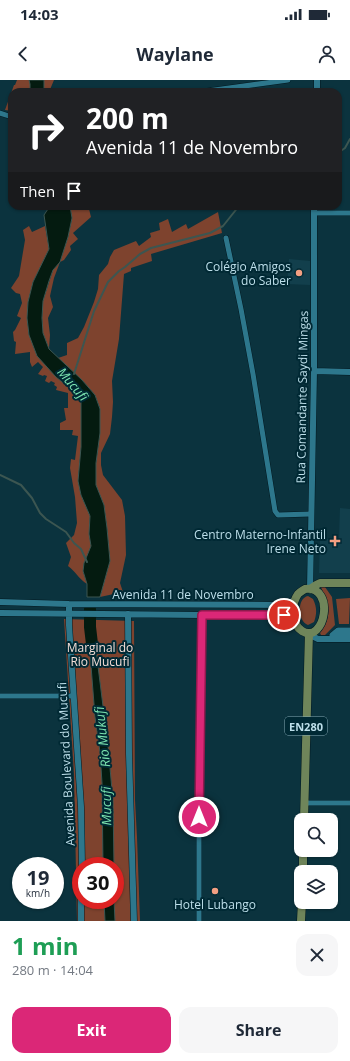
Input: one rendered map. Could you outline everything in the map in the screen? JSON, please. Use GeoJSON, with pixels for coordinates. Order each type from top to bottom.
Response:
{"type":"FeatureCollection","features":[{"type":"Feature","properties":{"kind":"main road"},"geometry":{"type":"LineString","coordinates":[[310,588],[318,591],[320,594],[323,601],[324,611],[320,626],[314,632],[309,633],[301,630],[294,617],[293,610],[298,594],[305,589],[320,583],[350,583]]}},
{"type":"Feature","properties":{"kind":"main road","name":"EN280"},"geometry":{"type":"LineString","coordinates":[[304,813],[309,633]]}},
{"type":"Feature","properties":{"kind":"main road"},"geometry":{"type":"LineString","coordinates":[[301,921],[302,909]]}},
{"type":"Feature","properties":{"kind":"street"},"geometry":{"type":"LineString","coordinates":[[220,88],[251,82],[288,80]]}},
{"type":"Feature","properties":{"kind":"street","name":"Rua Comandante Saydi Mingas"},"geometry":{"type":"LineString","coordinates":[[310,588],[314,371],[314,210]]}},
{"type":"Feature","properties":{"kind":"street"},"geometry":{"type":"LineString","coordinates":[[323,210],[350,213]]}},
{"type":"Feature","properties":{"kind":"street"},"geometry":{"type":"LineString","coordinates":[[226,238],[243,316],[275,511],[278,515],[311,514]]}},
{"type":"Feature","properties":{"kind":"street"},"geometry":{"type":"LineString","coordinates":[[314,371],[350,372]]}},
{"type":"Feature","properties":{"kind":"street","name":"Avenida 11 de Novembro"},"geometry":{"type":"LineString","coordinates":[[0,602],[69,604],[283,605],[296,598]]}},
{"type":"Feature","properties":{"kind":"street"},"geometry":{"type":"LineString","coordinates":[[68,614],[69,604]]}},
{"type":"Feature","properties":{"kind":"street","name":"Avenida 11 de Novembro"},"geometry":{"type":"LineString","coordinates":[[0,612],[68,614],[284,615],[291,618],[296,623]]}},
{"type":"Feature","properties":{"kind":"street","name":"Avenida Boulevard do Mucufi"},"geometry":{"type":"LineString","coordinates":[[68,614],[81,807],[82,857]]}},
{"type":"Feature","properties":{"kind":"street"},"geometry":{"type":"LineString","coordinates":[[128,614],[129,738],[134,921]]}},
{"type":"Feature","properties":{"kind":"street"},"geometry":{"type":"LineString","coordinates":[[199,921],[202,615]]}},
{"type":"Feature","properties":{"kind":"street"},"geometry":{"type":"LineString","coordinates":[[350,630],[338,630],[332,635],[350,635]]}},
{"type":"Feature","properties":{"kind":"street"},"geometry":{"type":"LineString","coordinates":[[309,633],[318,639],[350,639]]}},
{"type":"Feature","properties":{"kind":"street"},"geometry":{"type":"LineString","coordinates":[[0,696],[73,696]]}},
{"type":"Feature","properties":{"kind":"street"},"geometry":{"type":"LineString","coordinates":[[304,803],[350,804]]}},
{"type":"Feature","properties":{"kind":"street"},"geometry":{"type":"LineString","coordinates":[[81,909],[81,921]]}},
{"type":"Feature","properties":{"kind":"shaded area","name":"Colégio Amigos do Saber"},"geometry":{"type":"Polygon","coordinates":[[[289,259],[310,261],[310,285],[287,284],[289,259]]]}},
{"type":"Feature","properties":{"kind":"shaded area","name":"Centro Materno-Infantil Irene Neto"},"geometry":{"type":"Polygon","coordinates":[[[340,508],[350,509],[350,573],[319,573],[320,539],[339,539],[340,508]]]}},
{"type":"Feature","properties":{"kind":"green space"},"geometry":{"type":"Polygon","coordinates":[[[17,80],[54,80],[51,88],[13,88],[17,80]]]}},
{"type":"Feature","properties":{"kind":"green space"},"geometry":{"type":"Polygon","coordinates":[[[8,102],[8,110],[5,110],[8,102]]]}},
{"type":"Feature","properties":{"kind":"green space"},"geometry":{"type":"Polygon","coordinates":[[[71,210],[89,210],[91,217],[73,233],[78,239],[70,246],[71,250],[64,260],[60,262],[72,218],[71,210]]]}},
{"type":"Feature","properties":{"kind":"green space"},"geometry":{"type":"Polygon","coordinates":[[[218,212],[222,233],[151,254],[152,261],[131,268],[131,271],[124,274],[119,339],[112,381],[113,402],[110,434],[101,453],[101,465],[103,475],[122,500],[125,516],[126,555],[120,583],[123,592],[100,597],[110,561],[104,505],[96,485],[96,463],[100,433],[100,408],[95,395],[82,380],[58,358],[67,355],[67,343],[78,338],[84,327],[98,289],[99,275],[108,264],[114,250],[136,241],[139,246],[151,237],[150,233],[160,230],[159,223],[168,219],[172,232],[186,224],[188,229],[218,212]]]}},
{"type":"Feature","properties":{"kind":"green space"},"geometry":{"type":"Polygon","coordinates":[[[29,226],[32,232],[45,226],[49,249],[33,282],[28,302],[27,318],[29,335],[81,402],[81,447],[78,481],[81,495],[90,516],[89,534],[91,546],[83,571],[87,584],[68,566],[71,557],[66,543],[74,535],[77,523],[75,497],[70,468],[71,459],[75,460],[78,436],[72,435],[73,430],[60,430],[60,423],[66,420],[64,408],[68,408],[68,393],[56,390],[57,387],[54,385],[55,383],[45,381],[47,376],[38,374],[43,367],[38,362],[32,367],[30,362],[30,352],[15,354],[16,342],[14,341],[13,332],[21,318],[17,316],[22,303],[20,294],[16,293],[11,288],[19,276],[25,240],[23,230],[29,226]]]}},
{"type":"Feature","properties":{"kind":"green space"},"geometry":{"type":"Polygon","coordinates":[[[60,262],[54,278],[50,296],[53,307],[48,318],[50,335],[49,349],[43,333],[43,301],[53,270],[60,262]]]}},
{"type":"Feature","properties":{"kind":"green space"},"geometry":{"type":"Polygon","coordinates":[[[321,587],[325,587],[332,597],[335,625],[325,635],[321,635],[320,633],[327,620],[328,605],[321,587]]]}},
{"type":"Feature","properties":{"kind":"green space"},"geometry":{"type":"Polygon","coordinates":[[[308,596],[313,599],[316,616],[314,622],[308,625],[304,623],[300,615],[300,605],[304,598],[308,596]]]}},
{"type":"Feature","properties":{"kind":"green space"},"geometry":{"type":"Polygon","coordinates":[[[350,598],[349,624],[339,624],[336,599],[350,598]]]}},
{"type":"Feature","properties":{"kind":"green space","name":"Marginal do Rio Mucufi"},"geometry":{"type":"Polygon","coordinates":[[[64,619],[134,621],[135,800],[140,921],[77,921],[77,909],[124,909],[124,857],[76,857],[74,774],[64,619]]]}},
{"type":"Feature","properties":{"kind":"water"},"geometry":{"type":"Polygon","coordinates":[[[29,80],[44,80],[44,88],[30,88],[29,80]]]}},
{"type":"Feature","properties":{"kind":"water"},"geometry":{"type":"Polygon","coordinates":[[[47,210],[71,210],[72,218],[60,262],[53,270],[43,301],[43,333],[49,349],[82,380],[95,395],[100,409],[100,433],[96,463],[96,485],[104,505],[110,561],[100,597],[87,597],[87,584],[83,571],[84,563],[91,546],[89,534],[90,516],[81,495],[78,481],[81,447],[81,402],[76,393],[56,377],[37,356],[29,335],[27,318],[28,302],[33,282],[49,249],[44,215],[47,210]]]}},
{"type":"Feature","properties":{"kind":"water","name":"Rio Mukufi"},"geometry":{"type":"Polygon","coordinates":[[[93,626],[108,746],[113,801],[114,857],[103,857],[102,783],[87,627],[93,626]]]}},
{"type":"Feature","properties":{"kind":"water"},"geometry":{"type":"Polygon","coordinates":[[[104,909],[114,909],[115,921],[105,921],[104,909]]]}},
{"type":"Feature","properties":{"kind":"waterway"},"geometry":{"type":"LineString","coordinates":[[342,150],[350,139]]}},
{"type":"Feature","properties":{"kind":"waterway"},"geometry":{"type":"LineString","coordinates":[[74,374],[94,311],[108,282],[140,254],[151,248],[210,233],[223,226],[236,210]]}},
{"type":"Feature","properties":{"kind":"waterway"},"geometry":{"type":"LineString","coordinates":[[0,475],[21,485],[32,498],[40,513],[46,519],[66,532],[74,543],[81,549],[87,562]]}},
{"type":"Feature","properties":{"kind":"waterway","name":"Mucufi"},"geometry":{"type":"LineString","coordinates":[[90,609],[92,644]]}},
{"type":"Feature","properties":{"kind":"place","name":"Colégio Amigos do Saber"},"geometry":{"type":"Point","coordinates":[299,273]}},
{"type":"Feature","properties":{"kind":"place","name":"Centro Materno-Infantil Irene Neto"},"geometry":{"type":"Point","coordinates":[335,541]}},
{"type":"Feature","properties":{"kind":"place","name":"Hotel Lubango"},"geometry":{"type":"Point","coordinates":[215,891]}},
{"type":"Feature","properties":{"kind":"route"},"geometry":{"type":"LineString","coordinates":[[199,817],[202,615],[284,615]]}}]}
